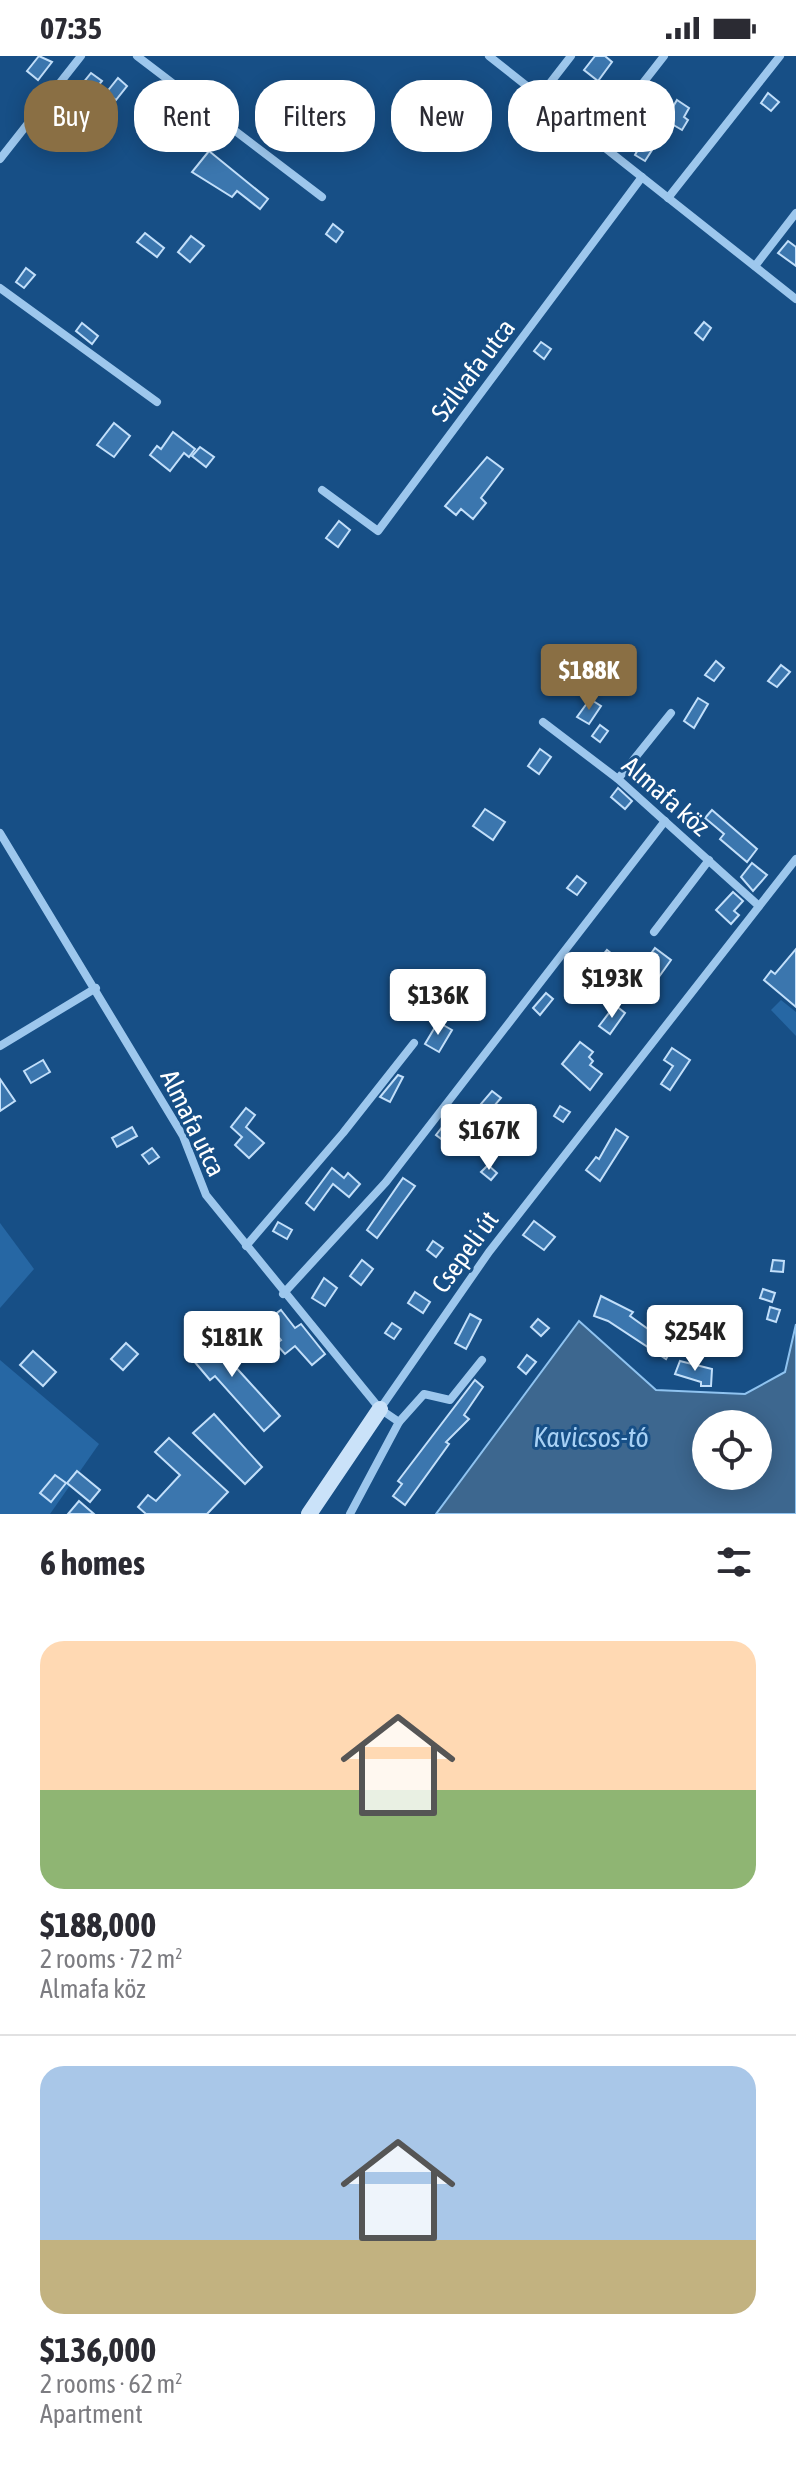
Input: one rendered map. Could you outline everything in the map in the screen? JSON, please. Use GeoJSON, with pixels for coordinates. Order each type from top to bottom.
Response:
{"type":"FeatureCollection","features":[{"type":"Feature","properties":{"kind":"street"},"geometry":{"type":"LineString","coordinates":[[0,159],[81,56]]}},
{"type":"Feature","properties":{"kind":"street"},"geometry":{"type":"LineString","coordinates":[[137,56],[322,197]]}},
{"type":"Feature","properties":{"kind":"street"},"geometry":{"type":"LineString","coordinates":[[489,56],[520,80]]}},
{"type":"Feature","properties":{"kind":"street"},"geometry":{"type":"LineString","coordinates":[[552,80],[571,56]]}},
{"type":"Feature","properties":{"kind":"street"},"geometry":{"type":"LineString","coordinates":[[645,80],[664,56]]}},
{"type":"Feature","properties":{"kind":"street"},"geometry":{"type":"LineString","coordinates":[[668,198],[780,56]]}},
{"type":"Feature","properties":{"kind":"street"},"geometry":{"type":"LineString","coordinates":[[610,152],[796,299]]}},
{"type":"Feature","properties":{"kind":"street","name":"Szilvafa utca"},"geometry":{"type":"LineString","coordinates":[[322,490],[378,531],[642,177]]}},
{"type":"Feature","properties":{"kind":"street"},"geometry":{"type":"LineString","coordinates":[[755,266],[796,213]]}},
{"type":"Feature","properties":{"kind":"street"},"geometry":{"type":"LineString","coordinates":[[0,288],[157,402]]}},
{"type":"Feature","properties":{"kind":"street"},"geometry":{"type":"LineString","coordinates":[[618,779],[671,713]]}},
{"type":"Feature","properties":{"kind":"street","name":"Almafa köz"},"geometry":{"type":"LineString","coordinates":[[543,722],[618,779],[759,906]]}},
{"type":"Feature","properties":{"kind":"street"},"geometry":{"type":"LineString","coordinates":[[283,1294],[386,1182],[665,821]]}},
{"type":"Feature","properties":{"kind":"street","name":"Almafa utca"},"geometry":{"type":"LineString","coordinates":[[0,833],[183,1136],[198,1181],[283,1294],[380,1409],[399,1422]]}},
{"type":"Feature","properties":{"kind":"street","name":"Csepeli út"},"geometry":{"type":"LineString","coordinates":[[380,1409],[489,1252],[796,859]]}},
{"type":"Feature","properties":{"kind":"street"},"geometry":{"type":"LineString","coordinates":[[654,932],[709,860]]}},
{"type":"Feature","properties":{"kind":"street"},"geometry":{"type":"LineString","coordinates":[[0,1046],[96,988]]}},
{"type":"Feature","properties":{"kind":"street"},"geometry":{"type":"LineString","coordinates":[[246,1246],[343,1133],[414,1043]]}},
{"type":"Feature","properties":{"kind":"street"},"geometry":{"type":"LineString","coordinates":[[350,1514],[399,1422],[424,1394],[450,1400],[482,1360]]}},
{"type":"Feature","properties":{"kind":"street"},"geometry":{"type":"LineString","coordinates":[[309,1514],[380,1409]]}},
{"type":"Feature","properties":{"kind":"shaded area"},"geometry":{"type":"Polygon","coordinates":[[[781,1000],[796,1012],[796,1036],[771,1010],[781,1000]]]}},
{"type":"Feature","properties":{"kind":"shaded area"},"geometry":{"type":"Polygon","coordinates":[[[0,1223],[34,1269],[0,1308],[0,1223]]]}},
{"type":"Feature","properties":{"kind":"shaded area"},"geometry":{"type":"Polygon","coordinates":[[[0,1360],[99,1444],[50,1514],[0,1514],[0,1360]]]}},
{"type":"Feature","properties":{"kind":"water","name":"Kavicsos-tó"},"geometry":{"type":"Polygon","coordinates":[[[579,1321],[656,1390],[745,1394],[785,1372],[796,1324],[796,1514],[436,1514],[579,1321]]]}},
{"type":"Feature","properties":{"kind":"building"},"geometry":{"type":"Polygon","coordinates":[[[39,56],[52,62],[38,80],[27,71],[39,56]]]}},
{"type":"Feature","properties":{"kind":"building"},"geometry":{"type":"Polygon","coordinates":[[[595,56],[605,56],[612,62],[599,80],[584,70],[595,56]]]}},
{"type":"Feature","properties":{"kind":"building"},"geometry":{"type":"Polygon","coordinates":[[[91,73],[101,80],[85,80],[91,73]]]}},
{"type":"Feature","properties":{"kind":"building"},"geometry":{"type":"Polygon","coordinates":[[[118,78],[127,86],[118,97],[118,80],[118,78]]]}},
{"type":"Feature","properties":{"kind":"building"},"geometry":{"type":"Polygon","coordinates":[[[768,93],[779,102],[771,111],[761,103],[768,93]]]}},
{"type":"Feature","properties":{"kind":"building"},"geometry":{"type":"Polygon","coordinates":[[[677,100],[689,108],[684,117],[688,120],[682,130],[675,126],[677,100]]]}},
{"type":"Feature","properties":{"kind":"building"},"geometry":{"type":"Polygon","coordinates":[[[210,152],[268,199],[260,209],[237,191],[232,197],[192,172],[210,152]]]}},
{"type":"Feature","properties":{"kind":"building"},"geometry":{"type":"Polygon","coordinates":[[[637,152],[651,152],[645,161],[635,155],[637,152]]]}},
{"type":"Feature","properties":{"kind":"building"},"geometry":{"type":"Polygon","coordinates":[[[333,224],[343,232],[336,242],[326,234],[333,224]]]}},
{"type":"Feature","properties":{"kind":"building"},"geometry":{"type":"Polygon","coordinates":[[[145,233],[164,248],[157,257],[137,242],[145,233]]]}},
{"type":"Feature","properties":{"kind":"building"},"geometry":{"type":"Polygon","coordinates":[[[191,236],[204,246],[190,262],[178,252],[191,236]]]}},
{"type":"Feature","properties":{"kind":"building"},"geometry":{"type":"Polygon","coordinates":[[[788,241],[796,247],[796,266],[778,253],[788,241]]]}},
{"type":"Feature","properties":{"kind":"building"},"geometry":{"type":"Polygon","coordinates":[[[26,268],[35,275],[24,288],[16,282],[26,268]]]}},
{"type":"Feature","properties":{"kind":"building"},"geometry":{"type":"Polygon","coordinates":[[[704,322],[711,328],[703,340],[695,333],[704,322]]]}},
{"type":"Feature","properties":{"kind":"building"},"geometry":{"type":"Polygon","coordinates":[[[82,323],[98,336],[92,344],[76,331],[82,323]]]}},
{"type":"Feature","properties":{"kind":"building"},"geometry":{"type":"Polygon","coordinates":[[[541,342],[551,349],[544,359],[534,351],[541,342]]]}},
{"type":"Feature","properties":{"kind":"building"},"geometry":{"type":"Polygon","coordinates":[[[114,423],[130,436],[114,457],[97,445],[114,423]]]}},
{"type":"Feature","properties":{"kind":"building"},"geometry":{"type":"Polygon","coordinates":[[[173,432],[195,449],[189,457],[184,453],[170,471],[150,455],[157,446],[161,449],[173,432]]]}},
{"type":"Feature","properties":{"kind":"building"},"geometry":{"type":"Polygon","coordinates":[[[200,447],[214,457],[206,467],[192,456],[200,447]]]}},
{"type":"Feature","properties":{"kind":"building"},"geometry":{"type":"Polygon","coordinates":[[[487,457],[503,469],[481,498],[486,503],[473,519],[461,509],[456,515],[445,506],[487,457]]]}},
{"type":"Feature","properties":{"kind":"building"},"geometry":{"type":"Polygon","coordinates":[[[339,521],[350,530],[338,547],[326,538],[339,521]]]}},
{"type":"Feature","properties":{"kind":"building"},"geometry":{"type":"Polygon","coordinates":[[[716,661],[724,668],[714,681],[705,675],[716,661]]]}},
{"type":"Feature","properties":{"kind":"building"},"geometry":{"type":"Polygon","coordinates":[[[597,663],[621,681],[614,691],[590,673],[597,663]]]}},
{"type":"Feature","properties":{"kind":"building"},"geometry":{"type":"Polygon","coordinates":[[[781,665],[790,672],[777,687],[768,681],[781,665]]]}},
{"type":"Feature","properties":{"kind":"building"},"geometry":{"type":"Polygon","coordinates":[[[698,698],[708,704],[694,728],[684,721],[698,698]]]}},
{"type":"Feature","properties":{"kind":"building"},"geometry":{"type":"Polygon","coordinates":[[[590,699],[601,706],[589,724],[577,717],[590,699]]]}},
{"type":"Feature","properties":{"kind":"building"},"geometry":{"type":"Polygon","coordinates":[[[600,725],[608,731],[600,742],[592,736],[600,725]]]}},
{"type":"Feature","properties":{"kind":"building"},"geometry":{"type":"Polygon","coordinates":[[[540,749],[551,757],[539,774],[528,766],[540,749]]]}},
{"type":"Feature","properties":{"kind":"building"},"geometry":{"type":"Polygon","coordinates":[[[618,788],[632,801],[625,809],[611,797],[618,788]]]}},
{"type":"Feature","properties":{"kind":"building"},"geometry":{"type":"Polygon","coordinates":[[[485,809],[505,822],[493,840],[473,826],[485,809]]]}},
{"type":"Feature","properties":{"kind":"building"},"geometry":{"type":"Polygon","coordinates":[[[712,810],[757,849],[747,862],[720,839],[724,834],[705,818],[712,810]]]}},
{"type":"Feature","properties":{"kind":"building"},"geometry":{"type":"Polygon","coordinates":[[[752,863],[767,875],[753,891],[741,877],[752,863]]]}},
{"type":"Feature","properties":{"kind":"building"},"geometry":{"type":"Polygon","coordinates":[[[577,876],[586,883],[577,895],[567,888],[577,876]]]}},
{"type":"Feature","properties":{"kind":"building"},"geometry":{"type":"Polygon","coordinates":[[[733,892],[743,901],[734,911],[739,915],[731,924],[716,910],[733,892]]]}},
{"type":"Feature","properties":{"kind":"building"},"geometry":{"type":"Polygon","coordinates":[[[655,948],[671,960],[658,978],[642,966],[655,948]]]}},
{"type":"Feature","properties":{"kind":"building"},"geometry":{"type":"Polygon","coordinates":[[[796,949],[796,1007],[764,980],[771,971],[775,974],[796,949]]]}},
{"type":"Feature","properties":{"kind":"building"},"geometry":{"type":"Polygon","coordinates":[[[607,950],[617,958],[607,970],[597,962],[607,950]]]}},
{"type":"Feature","properties":{"kind":"building"},"geometry":{"type":"Polygon","coordinates":[[[546,993],[553,999],[540,1015],[533,1008],[546,993]]]}},
{"type":"Feature","properties":{"kind":"building"},"geometry":{"type":"Polygon","coordinates":[[[615,1005],[625,1013],[610,1034],[599,1026],[615,1005]]]}},
{"type":"Feature","properties":{"kind":"building"},"geometry":{"type":"Polygon","coordinates":[[[438,1022],[452,1030],[439,1052],[425,1044],[438,1022]]]}},
{"type":"Feature","properties":{"kind":"building"},"geometry":{"type":"Polygon","coordinates":[[[580,1042],[593,1052],[589,1057],[593,1061],[590,1065],[602,1074],[590,1090],[562,1064],[580,1042]]]}},
{"type":"Feature","properties":{"kind":"building"},"geometry":{"type":"Polygon","coordinates":[[[672,1048],[690,1060],[670,1090],[661,1084],[673,1066],[664,1060],[672,1048]]]}},
{"type":"Feature","properties":{"kind":"building"},"geometry":{"type":"Polygon","coordinates":[[[43,1060],[50,1072],[31,1083],[24,1071],[43,1060]]]}},
{"type":"Feature","properties":{"kind":"building"},"geometry":{"type":"Polygon","coordinates":[[[398,1075],[403,1077],[390,1102],[380,1097],[398,1075]]]}},
{"type":"Feature","properties":{"kind":"building"},"geometry":{"type":"Polygon","coordinates":[[[0,1079],[15,1101],[0,1111],[0,1079]]]}},
{"type":"Feature","properties":{"kind":"building"},"geometry":{"type":"Polygon","coordinates":[[[492,1091],[501,1098],[489,1112],[480,1105],[492,1091]]]}},
{"type":"Feature","properties":{"kind":"building"},"geometry":{"type":"Polygon","coordinates":[[[560,1106],[570,1112],[563,1122],[554,1116],[560,1106]]]}},
{"type":"Feature","properties":{"kind":"building"},"geometry":{"type":"Polygon","coordinates":[[[246,1108],[255,1115],[246,1127],[264,1143],[249,1158],[235,1145],[242,1137],[231,1127],[246,1108]]]}},
{"type":"Feature","properties":{"kind":"building"},"geometry":{"type":"Polygon","coordinates":[[[450,1117],[462,1126],[448,1144],[436,1135],[450,1117]]]}},
{"type":"Feature","properties":{"kind":"building"},"geometry":{"type":"Polygon","coordinates":[[[482,1118],[494,1128],[486,1137],[475,1127],[482,1118]]]}},
{"type":"Feature","properties":{"kind":"building"},"geometry":{"type":"Polygon","coordinates":[[[132,1127],[137,1136],[117,1147],[112,1138],[132,1127]]]}},
{"type":"Feature","properties":{"kind":"building"},"geometry":{"type":"Polygon","coordinates":[[[616,1129],[628,1137],[600,1181],[586,1170],[596,1157],[599,1159],[616,1129]]]}},
{"type":"Feature","properties":{"kind":"building"},"geometry":{"type":"Polygon","coordinates":[[[152,1148],[159,1157],[149,1164],[142,1155],[152,1148]]]}},
{"type":"Feature","properties":{"kind":"building"},"geometry":{"type":"Polygon","coordinates":[[[488,1165],[497,1173],[491,1180],[481,1172],[488,1165]]]}},
{"type":"Feature","properties":{"kind":"building"},"geometry":{"type":"Polygon","coordinates":[[[332,1168],[344,1178],[348,1173],[360,1184],[349,1197],[333,1184],[314,1210],[306,1203],[332,1168]]]}},
{"type":"Feature","properties":{"kind":"building"},"geometry":{"type":"Polygon","coordinates":[[[403,1178],[415,1186],[377,1238],[367,1230],[403,1178]]]}},
{"type":"Feature","properties":{"kind":"building"},"geometry":{"type":"Polygon","coordinates":[[[534,1221],[555,1237],[544,1250],[523,1235],[534,1221]]]}},
{"type":"Feature","properties":{"kind":"building"},"geometry":{"type":"Polygon","coordinates":[[[278,1222],[292,1230],[287,1239],[273,1231],[278,1222]]]}},
{"type":"Feature","properties":{"kind":"building"},"geometry":{"type":"Polygon","coordinates":[[[433,1241],[443,1248],[436,1257],[427,1250],[433,1241]]]}},
{"type":"Feature","properties":{"kind":"building"},"geometry":{"type":"Polygon","coordinates":[[[362,1260],[373,1269],[361,1285],[350,1276],[362,1260]]]}},
{"type":"Feature","properties":{"kind":"building"},"geometry":{"type":"Polygon","coordinates":[[[773,1260],[784,1261],[783,1272],[771,1271],[773,1260]]]}},
{"type":"Feature","properties":{"kind":"building"},"geometry":{"type":"Polygon","coordinates":[[[324,1278],[337,1288],[325,1306],[312,1298],[324,1278]]]}},
{"type":"Feature","properties":{"kind":"building"},"geometry":{"type":"Polygon","coordinates":[[[763,1289],[775,1293],[772,1302],[760,1298],[763,1289]]]}},
{"type":"Feature","properties":{"kind":"building"},"geometry":{"type":"Polygon","coordinates":[[[415,1292],[430,1302],[423,1313],[408,1303],[415,1292]]]}},
{"type":"Feature","properties":{"kind":"building"},"geometry":{"type":"Polygon","coordinates":[[[601,1296],[633,1312],[630,1316],[673,1347],[666,1359],[608,1321],[594,1316],[601,1296]]]}},
{"type":"Feature","properties":{"kind":"building"},"geometry":{"type":"Polygon","coordinates":[[[770,1307],[780,1310],[776,1322],[767,1319],[770,1307]]]}},
{"type":"Feature","properties":{"kind":"building"},"geometry":{"type":"Polygon","coordinates":[[[281,1310],[295,1328],[301,1324],[325,1354],[312,1365],[295,1346],[285,1354],[276,1344],[281,1340],[266,1321],[281,1310]]]}},
{"type":"Feature","properties":{"kind":"building"},"geometry":{"type":"Polygon","coordinates":[[[470,1314],[481,1320],[466,1349],[455,1343],[470,1314]]]}},
{"type":"Feature","properties":{"kind":"building"},"geometry":{"type":"Polygon","coordinates":[[[538,1319],[549,1328],[541,1336],[531,1327],[538,1319]]]}},
{"type":"Feature","properties":{"kind":"building"},"geometry":{"type":"Polygon","coordinates":[[[392,1323],[401,1329],[394,1339],[385,1333],[392,1323]]]}},
{"type":"Feature","properties":{"kind":"building"},"geometry":{"type":"Polygon","coordinates":[[[213,1332],[236,1358],[231,1362],[280,1416],[264,1431],[215,1376],[210,1380],[188,1354],[213,1332]]]}},
{"type":"Feature","properties":{"kind":"building"},"geometry":{"type":"Polygon","coordinates":[[[126,1343],[138,1354],[123,1370],[111,1359],[126,1343]]]}},
{"type":"Feature","properties":{"kind":"building"},"geometry":{"type":"Polygon","coordinates":[[[33,1351],[56,1372],[43,1386],[20,1365],[33,1351]]]}},
{"type":"Feature","properties":{"kind":"building"},"geometry":{"type":"Polygon","coordinates":[[[527,1355],[536,1362],[526,1374],[518,1367],[527,1355]]]}},
{"type":"Feature","properties":{"kind":"building"},"geometry":{"type":"Polygon","coordinates":[[[680,1361],[712,1369],[711,1386],[701,1386],[701,1382],[675,1374],[680,1361]]]}},
{"type":"Feature","properties":{"kind":"building"},"geometry":{"type":"Polygon","coordinates":[[[475,1380],[483,1387],[464,1415],[469,1419],[446,1442],[449,1444],[405,1505],[393,1496],[402,1484],[398,1481],[475,1380]]]}},
{"type":"Feature","properties":{"kind":"building"},"geometry":{"type":"Polygon","coordinates":[[[214,1414],[262,1467],[245,1484],[193,1433],[214,1414]]]}},
{"type":"Feature","properties":{"kind":"building"},"geometry":{"type":"Polygon","coordinates":[[[169,1438],[228,1492],[207,1514],[146,1514],[138,1507],[148,1495],[156,1501],[180,1475],[155,1452],[169,1438]]]}},
{"type":"Feature","properties":{"kind":"building"},"geometry":{"type":"Polygon","coordinates":[[[77,1471],[100,1490],[90,1502],[67,1483],[77,1471]]]}},
{"type":"Feature","properties":{"kind":"building"},"geometry":{"type":"Polygon","coordinates":[[[55,1475],[66,1483],[51,1502],[40,1493],[55,1475]]]}},
{"type":"Feature","properties":{"kind":"building"},"geometry":{"type":"Polygon","coordinates":[[[79,1501],[94,1514],[68,1514],[79,1501]]]}}]}
